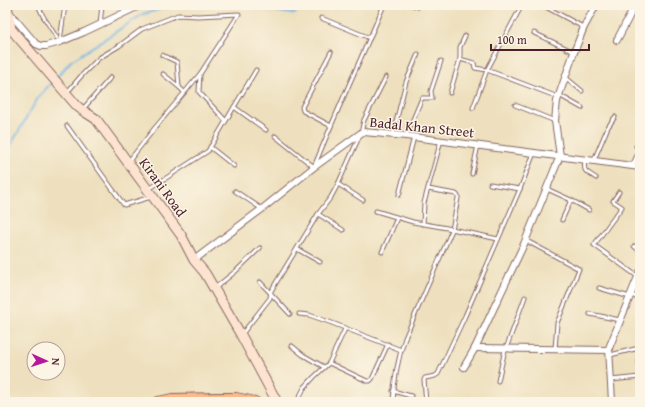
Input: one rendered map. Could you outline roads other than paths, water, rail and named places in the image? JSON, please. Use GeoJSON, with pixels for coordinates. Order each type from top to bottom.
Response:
{"type":"FeatureCollection","features":[{"type":"Feature","properties":{"kind":"main road","name":"Kirani Road"},"geometry":{"type":"LineString","coordinates":[[7,7],[8,27],[21,40],[79,108],[96,118],[180,235],[194,260],[205,273],[241,335],[277,402]]}},
{"type":"Feature","properties":{"kind":"main road"},"geometry":{"type":"LineString","coordinates":[[158,402],[172,399],[218,398],[236,398],[255,402]]}},
{"type":"Feature","properties":{"kind":"street"},"geometry":{"type":"LineString","coordinates":[[7,7],[36,44],[46,46],[141,5]]}},
{"type":"Feature","properties":{"kind":"street"},"geometry":{"type":"LineString","coordinates":[[464,367],[475,348],[526,240],[560,156],[556,121],[557,102],[584,27],[596,5]]}},
{"type":"Feature","properties":{"kind":"street"},"geometry":{"type":"LineString","coordinates":[[617,40],[634,5]]}},
{"type":"Feature","properties":{"kind":"street","name":"Badal Khan Street"},"geometry":{"type":"LineString","coordinates":[[194,260],[262,209],[314,167],[364,132],[441,140],[640,167]]}},
{"type":"Feature","properties":{"kind":"street"},"geometry":{"type":"LineString","coordinates":[[612,402],[609,348],[639,274]]}},
{"type":"Feature","properties":{"kind":"street"},"geometry":{"type":"LineString","coordinates":[[475,348],[556,349],[609,353]]}},
{"type":"Feature","properties":{"kind":"lane"},"geometry":{"type":"LineString","coordinates":[[38,5],[58,40]]}},
{"type":"Feature","properties":{"kind":"lane"},"geometry":{"type":"LineString","coordinates":[[58,40],[65,5]]}},
{"type":"Feature","properties":{"kind":"lane"},"geometry":{"type":"LineString","coordinates":[[100,24],[102,5]]}},
{"type":"Feature","properties":{"kind":"lane"},"geometry":{"type":"LineString","coordinates":[[275,136],[314,167],[330,126],[384,5]]}},
{"type":"Feature","properties":{"kind":"lane"},"geometry":{"type":"LineString","coordinates":[[412,5],[418,7]]}},
{"type":"Feature","properties":{"kind":"lane"},"geometry":{"type":"LineString","coordinates":[[474,108],[487,70],[522,5]]}},
{"type":"Feature","properties":{"kind":"lane"},"geometry":{"type":"LineString","coordinates":[[546,7],[584,27]]}},
{"type":"Feature","properties":{"kind":"lane"},"geometry":{"type":"LineString","coordinates":[[70,89],[99,58],[119,46],[142,29],[178,15],[198,16],[239,14],[200,74],[128,163]]}},
{"type":"Feature","properties":{"kind":"lane"},"geometry":{"type":"LineString","coordinates":[[321,18],[370,38]]}},
{"type":"Feature","properties":{"kind":"lane"},"geometry":{"type":"LineString","coordinates":[[534,33],[574,52]]}},
{"type":"Feature","properties":{"kind":"lane"},"geometry":{"type":"LineString","coordinates":[[450,93],[460,58],[460,47],[465,36]]}},
{"type":"Feature","properties":{"kind":"lane"},"geometry":{"type":"LineString","coordinates":[[330,126],[303,111],[302,107],[331,52]]}},
{"type":"Feature","properties":{"kind":"lane"},"geometry":{"type":"LineString","coordinates":[[162,54],[177,62],[179,87]]}},
{"type":"Feature","properties":{"kind":"lane"},"geometry":{"type":"LineString","coordinates":[[393,134],[406,82],[418,54]]}},
{"type":"Feature","properties":{"kind":"lane"},"geometry":{"type":"LineString","coordinates":[[460,58],[474,63],[475,68],[487,70],[559,96],[582,108]]}},
{"type":"Feature","properties":{"kind":"lane"},"geometry":{"type":"LineString","coordinates":[[406,136],[422,98],[432,98],[431,91],[442,61]]}},
{"type":"Feature","properties":{"kind":"lane"},"geometry":{"type":"LineString","coordinates":[[67,126],[124,206],[150,193],[208,151],[256,70]]}},
{"type":"Feature","properties":{"kind":"lane"},"geometry":{"type":"LineString","coordinates":[[163,74],[184,92]]}},
{"type":"Feature","properties":{"kind":"lane"},"geometry":{"type":"LineString","coordinates":[[200,74],[199,92],[226,121]]}},
{"type":"Feature","properties":{"kind":"lane"},"geometry":{"type":"LineString","coordinates":[[79,108],[111,76]]}},
{"type":"Feature","properties":{"kind":"lane"},"geometry":{"type":"LineString","coordinates":[[241,335],[270,298],[271,291],[318,214],[331,197],[361,133],[364,120],[386,77]]}},
{"type":"Feature","properties":{"kind":"lane"},"geometry":{"type":"LineString","coordinates":[[565,77],[582,91]]}},
{"type":"Feature","properties":{"kind":"lane"},"geometry":{"type":"LineString","coordinates":[[515,105],[556,121]]}},
{"type":"Feature","properties":{"kind":"lane"},"geometry":{"type":"LineString","coordinates":[[234,107],[266,130]]}},
{"type":"Feature","properties":{"kind":"lane"},"geometry":{"type":"LineString","coordinates":[[594,161],[608,127],[615,117]]}},
{"type":"Feature","properties":{"kind":"lane"},"geometry":{"type":"LineString","coordinates":[[399,195],[414,137]]}},
{"type":"Feature","properties":{"kind":"lane"},"geometry":{"type":"LineString","coordinates":[[423,224],[424,204],[441,140]]}},
{"type":"Feature","properties":{"kind":"lane"},"geometry":{"type":"LineString","coordinates":[[472,174],[478,145]]}},
{"type":"Feature","properties":{"kind":"lane"},"geometry":{"type":"LineString","coordinates":[[632,166],[640,148],[636,146]]}},
{"type":"Feature","properties":{"kind":"lane"},"geometry":{"type":"LineString","coordinates":[[210,148],[234,166]]}},
{"type":"Feature","properties":{"kind":"lane"},"geometry":{"type":"LineString","coordinates":[[426,402],[424,378],[438,374],[520,189],[534,153]]}},
{"type":"Feature","properties":{"kind":"lane"},"geometry":{"type":"LineString","coordinates":[[586,160],[584,168],[585,171],[596,178]]}},
{"type":"Feature","properties":{"kind":"lane"},"geometry":{"type":"LineString","coordinates":[[338,184],[363,200]]}},
{"type":"Feature","properties":{"kind":"lane"},"geometry":{"type":"LineString","coordinates":[[490,184],[520,189]]}},
{"type":"Feature","properties":{"kind":"lane"},"geometry":{"type":"LineString","coordinates":[[546,188],[590,210]]}},
{"type":"Feature","properties":{"kind":"lane"},"geometry":{"type":"LineString","coordinates":[[393,402],[393,392],[401,350],[452,230],[458,196],[456,194],[428,189]]}},
{"type":"Feature","properties":{"kind":"lane"},"geometry":{"type":"LineString","coordinates":[[235,191],[262,209]]}},
{"type":"Feature","properties":{"kind":"lane"},"geometry":{"type":"LineString","coordinates":[[619,192],[613,201],[622,207],[594,245],[639,274]]}},
{"type":"Feature","properties":{"kind":"lane"},"geometry":{"type":"LineString","coordinates":[[562,220],[571,200]]}},
{"type":"Feature","properties":{"kind":"lane"},"geometry":{"type":"LineString","coordinates":[[376,211],[396,218],[498,239]]}},
{"type":"Feature","properties":{"kind":"lane"},"geometry":{"type":"LineString","coordinates":[[318,214],[343,230]]}},
{"type":"Feature","properties":{"kind":"lane"},"geometry":{"type":"LineString","coordinates":[[382,252],[396,218]]}},
{"type":"Feature","properties":{"kind":"lane"},"geometry":{"type":"LineString","coordinates":[[526,240],[579,269],[557,323],[556,349]]}},
{"type":"Feature","properties":{"kind":"lane"},"geometry":{"type":"LineString","coordinates":[[634,246],[640,251]]}},
{"type":"Feature","properties":{"kind":"lane"},"geometry":{"type":"LineString","coordinates":[[214,289],[236,271],[260,248]]}},
{"type":"Feature","properties":{"kind":"lane"},"geometry":{"type":"LineString","coordinates":[[297,249],[320,262]]}},
{"type":"Feature","properties":{"kind":"lane"},"geometry":{"type":"LineString","coordinates":[[260,282],[290,314]]}},
{"type":"Feature","properties":{"kind":"lane"},"geometry":{"type":"LineString","coordinates":[[599,288],[630,295],[640,300]]}},
{"type":"Feature","properties":{"kind":"lane"},"geometry":{"type":"LineString","coordinates":[[498,381],[504,354],[526,297]]}},
{"type":"Feature","properties":{"kind":"lane"},"geometry":{"type":"LineString","coordinates":[[299,314],[309,315],[332,323],[401,350]]}},
{"type":"Feature","properties":{"kind":"lane"},"geometry":{"type":"LineString","coordinates":[[590,314],[620,320]]}},
{"type":"Feature","properties":{"kind":"lane"},"geometry":{"type":"LineString","coordinates":[[298,402],[304,388],[329,363],[345,328]]}},
{"type":"Feature","properties":{"kind":"lane"},"geometry":{"type":"LineString","coordinates":[[329,363],[367,381],[370,381],[388,344]]}},
{"type":"Feature","properties":{"kind":"lane"},"geometry":{"type":"LineString","coordinates":[[292,346],[303,355],[324,367]]}},
{"type":"Feature","properties":{"kind":"lane"},"geometry":{"type":"LineString","coordinates":[[609,353],[635,349],[638,350],[639,363]]}},
{"type":"Feature","properties":{"kind":"lane"},"geometry":{"type":"LineString","coordinates":[[611,380],[640,377]]}},
{"type":"Feature","properties":{"kind":"lane"},"geometry":{"type":"LineString","coordinates":[[393,392],[411,396]]}},
{"type":"Feature","properties":{"kind":"waterway"},"geometry":{"type":"LineString","coordinates":[[56,78],[71,61],[143,14],[176,5]]}},
{"type":"Feature","properties":{"kind":"waterway"},"geometry":{"type":"LineString","coordinates":[[237,5],[294,14],[302,5]]}},
{"type":"Feature","properties":{"kind":"waterway"},"geometry":{"type":"LineString","coordinates":[[5,155],[39,96],[53,81]]}}]}
